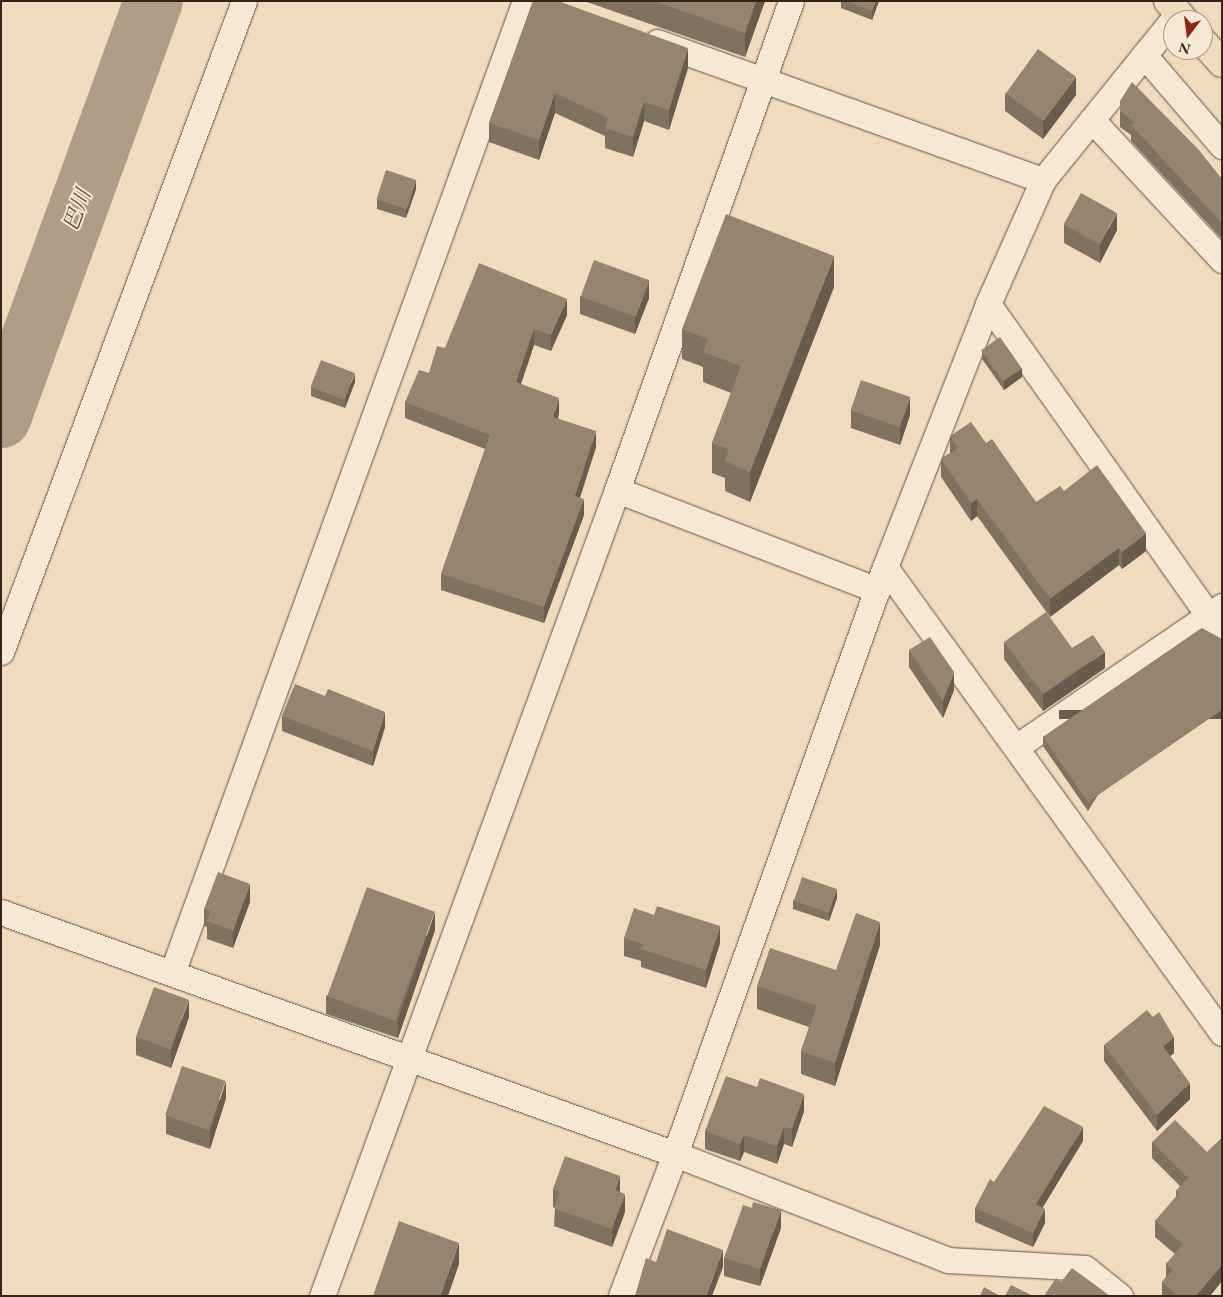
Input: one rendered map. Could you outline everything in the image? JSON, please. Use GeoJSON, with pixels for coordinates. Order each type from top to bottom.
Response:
{"type":"FeatureCollection","features":[{"type":"Feature","properties":{"kind":"main road"},"geometry":{"type":"LineString","coordinates":[[1213,53],[1222,63]]}},
{"type":"Feature","properties":{"kind":"street"},"geometry":{"type":"LineString","coordinates":[[1,652],[244,1]]}},
{"type":"Feature","properties":{"kind":"street"},"geometry":{"type":"LineString","coordinates":[[172,973],[525,1]]}},
{"type":"Feature","properties":{"kind":"street"},"geometry":{"type":"LineString","coordinates":[[322,1296],[617,490],[791,1]]}},
{"type":"Feature","properties":{"kind":"street"},"geometry":{"type":"LineString","coordinates":[[621,1296],[675,1154],[881,578],[988,304],[1043,180],[1163,30]]}},
{"type":"Feature","properties":{"kind":"street"},"geometry":{"type":"LineString","coordinates":[[634,34],[1043,180]]}},
{"type":"Feature","properties":{"kind":"street"},"geometry":{"type":"LineString","coordinates":[[1144,55],[1222,146]]}},
{"type":"Feature","properties":{"kind":"street"},"geometry":{"type":"LineString","coordinates":[[1092,120],[1222,260]]}},
{"type":"Feature","properties":{"kind":"street"},"geometry":{"type":"LineString","coordinates":[[988,304],[1217,619],[1016,747]]}},
{"type":"Feature","properties":{"kind":"street"},"geometry":{"type":"LineString","coordinates":[[617,490],[881,578],[1016,747],[1222,1033]]}},
{"type":"Feature","properties":{"kind":"street"},"geometry":{"type":"LineString","coordinates":[[1,912],[407,1060],[675,1154],[948,1260],[1085,1268],[1120,1296]]}},
{"type":"Feature","properties":{"kind":"building"},"geometry":{"type":"Polygon","coordinates":[[[533,1],[558,1],[688,48],[669,110],[644,102],[633,137],[605,128],[608,118],[555,93],[539,140],[489,123],[533,1]]]}},
{"type":"Feature","properties":{"kind":"building"},"geometry":{"type":"Polygon","coordinates":[[[654,1],[756,1],[745,33],[654,1]]]}},
{"type":"Feature","properties":{"kind":"building"},"geometry":{"type":"Polygon","coordinates":[[[846,1],[876,1],[872,11],[846,1]]]}},
{"type":"Feature","properties":{"kind":"building"},"geometry":{"type":"Polygon","coordinates":[[[1038,49],[1076,77],[1044,121],[1006,93],[1038,49]]]}},
{"type":"Feature","properties":{"kind":"building"},"geometry":{"type":"Polygon","coordinates":[[[1132,82],[1198,149],[1222,179],[1222,223],[1131,125],[1135,122],[1120,111],[1120,101],[1132,82]]]}},
{"type":"Feature","properties":{"kind":"building"},"geometry":{"type":"Polygon","coordinates":[[[386,170],[416,180],[407,209],[376,199],[386,170]]]}},
{"type":"Feature","properties":{"kind":"building"},"geometry":{"type":"Polygon","coordinates":[[[1081,193],[1117,213],[1099,244],[1064,224],[1081,193]]]}},
{"type":"Feature","properties":{"kind":"building"},"geometry":{"type":"Polygon","coordinates":[[[726,214],[834,256],[750,472],[725,461],[729,449],[712,443],[741,366],[703,352],[708,339],[682,329],[726,214]]]}},
{"type":"Feature","properties":{"kind":"building"},"geometry":{"type":"Polygon","coordinates":[[[594,260],[649,280],[636,317],[581,297],[594,260]]]}},
{"type":"Feature","properties":{"kind":"building"},"geometry":{"type":"Polygon","coordinates":[[[479,263],[567,299],[551,335],[534,329],[516,382],[559,398],[553,417],[596,431],[575,496],[584,499],[544,607],[441,574],[490,435],[405,402],[419,370],[429,373],[437,346],[445,348],[479,263]]]}},
{"type":"Feature","properties":{"kind":"building"},"geometry":{"type":"Polygon","coordinates":[[[1000,337],[1022,368],[1003,381],[981,350],[1000,337]]]}},
{"type":"Feature","properties":{"kind":"building"},"geometry":{"type":"Polygon","coordinates":[[[321,360],[355,373],[344,400],[311,387],[321,360]]]}},
{"type":"Feature","properties":{"kind":"building"},"geometry":{"type":"Polygon","coordinates":[[[861,380],[910,397],[900,427],[851,410],[861,380]]]}},
{"type":"Feature","properties":{"kind":"building"},"geometry":{"type":"Polygon","coordinates":[[[971,422],[986,443],[992,439],[1036,502],[1060,486],[1064,491],[1097,465],[1146,533],[1122,552],[1119,548],[1050,599],[977,499],[971,503],[941,459],[958,448],[950,436],[971,422]]]}},
{"type":"Feature","properties":{"kind":"building"},"geometry":{"type":"Polygon","coordinates":[[[1046,612],[1072,648],[1093,635],[1105,652],[1043,694],[1004,642],[1046,612]]]}},
{"type":"Feature","properties":{"kind":"building"},"geometry":{"type":"Polygon","coordinates":[[[1202,628],[1222,639],[1222,710],[1088,802],[1043,737],[1202,628]]]}},
{"type":"Feature","properties":{"kind":"building"},"geometry":{"type":"Polygon","coordinates":[[[930,637],[954,672],[943,701],[909,650],[930,637]]]}},
{"type":"Feature","properties":{"kind":"building"},"geometry":{"type":"Polygon","coordinates":[[[295,684],[325,696],[328,689],[385,712],[373,751],[282,716],[295,684]]]}},
{"type":"Feature","properties":{"kind":"building"},"geometry":{"type":"Polygon","coordinates":[[[218,872],[250,884],[233,931],[207,921],[210,911],[204,909],[218,872]]]}},
{"type":"Feature","properties":{"kind":"building"},"geometry":{"type":"Polygon","coordinates":[[[802,877],[837,889],[829,913],[794,901],[802,877]]]}},
{"type":"Feature","properties":{"kind":"building"},"geometry":{"type":"Polygon","coordinates":[[[367,887],[435,912],[395,1021],[327,996],[367,887]]]}},
{"type":"Feature","properties":{"kind":"building"},"geometry":{"type":"Polygon","coordinates":[[[657,906],[720,926],[706,970],[641,949],[643,944],[624,938],[634,908],[654,915],[657,906]]]}},
{"type":"Feature","properties":{"kind":"building"},"geometry":{"type":"Polygon","coordinates":[[[856,913],[880,922],[835,1063],[801,1051],[817,1006],[757,986],[770,948],[836,970],[856,913]]]}},
{"type":"Feature","properties":{"kind":"building"},"geometry":{"type":"Polygon","coordinates":[[[154,987],[189,1000],[171,1049],[136,1037],[154,987]]]}},
{"type":"Feature","properties":{"kind":"building"},"geometry":{"type":"Polygon","coordinates":[[[1147,1010],[1153,1017],[1159,1012],[1174,1037],[1163,1046],[1190,1083],[1157,1115],[1104,1045],[1147,1010]]]}},
{"type":"Feature","properties":{"kind":"building"},"geometry":{"type":"Polygon","coordinates":[[[182,1066],[225,1081],[209,1130],[165,1115],[182,1066]]]}},
{"type":"Feature","properties":{"kind":"building"},"geometry":{"type":"Polygon","coordinates":[[[726,1076],[757,1087],[760,1078],[804,1094],[792,1129],[784,1127],[777,1146],[744,1135],[740,1144],[705,1131],[726,1076]]]}},
{"type":"Feature","properties":{"kind":"building"},"geometry":{"type":"Polygon","coordinates":[[[1044,1106],[1083,1127],[1036,1204],[1045,1209],[1033,1233],[975,1208],[990,1179],[994,1182],[1044,1106]]]}},
{"type":"Feature","properties":{"kind":"building"},"geometry":{"type":"Polygon","coordinates":[[[1175,1120],[1207,1152],[1222,1138],[1222,1265],[1196,1296],[1178,1296],[1162,1282],[1173,1270],[1166,1264],[1183,1244],[1155,1221],[1179,1193],[1176,1191],[1188,1178],[1152,1142],[1175,1120]]]}},
{"type":"Feature","properties":{"kind":"building"},"geometry":{"type":"Polygon","coordinates":[[[565,1156],[620,1176],[615,1190],[625,1194],[612,1229],[554,1208],[560,1192],[553,1189],[565,1156]]]}},
{"type":"Feature","properties":{"kind":"building"},"geometry":{"type":"Polygon","coordinates":[[[753,1202],[781,1210],[760,1269],[724,1258],[743,1205],[752,1208],[753,1202]]]}},
{"type":"Feature","properties":{"kind":"building"},"geometry":{"type":"Polygon","coordinates":[[[399,1221],[459,1243],[440,1296],[373,1296],[399,1221]]]}},
{"type":"Feature","properties":{"kind":"building"},"geometry":{"type":"Polygon","coordinates":[[[667,1229],[723,1250],[706,1296],[635,1296],[646,1258],[656,1262],[667,1229]]]}},
{"type":"Feature","properties":{"kind":"building"},"geometry":{"type":"Polygon","coordinates":[[[1072,1268],[1110,1296],[1044,1296],[1056,1278],[1061,1282],[1072,1268]]]}},
{"type":"Feature","properties":{"kind":"building"},"geometry":{"type":"Polygon","coordinates":[[[1011,1285],[1033,1296],[1005,1296],[1011,1285]]]}},
{"type":"Feature","properties":{"kind":"building"},"geometry":{"type":"Polygon","coordinates":[[[984,1287],[1000,1296],[980,1296],[984,1287]]]}},
{"type":"Feature","properties":{"kind":"waterway","name":"巴川"},"geometry":{"type":"LineString","coordinates":[[1,418],[153,1]]}}]}
